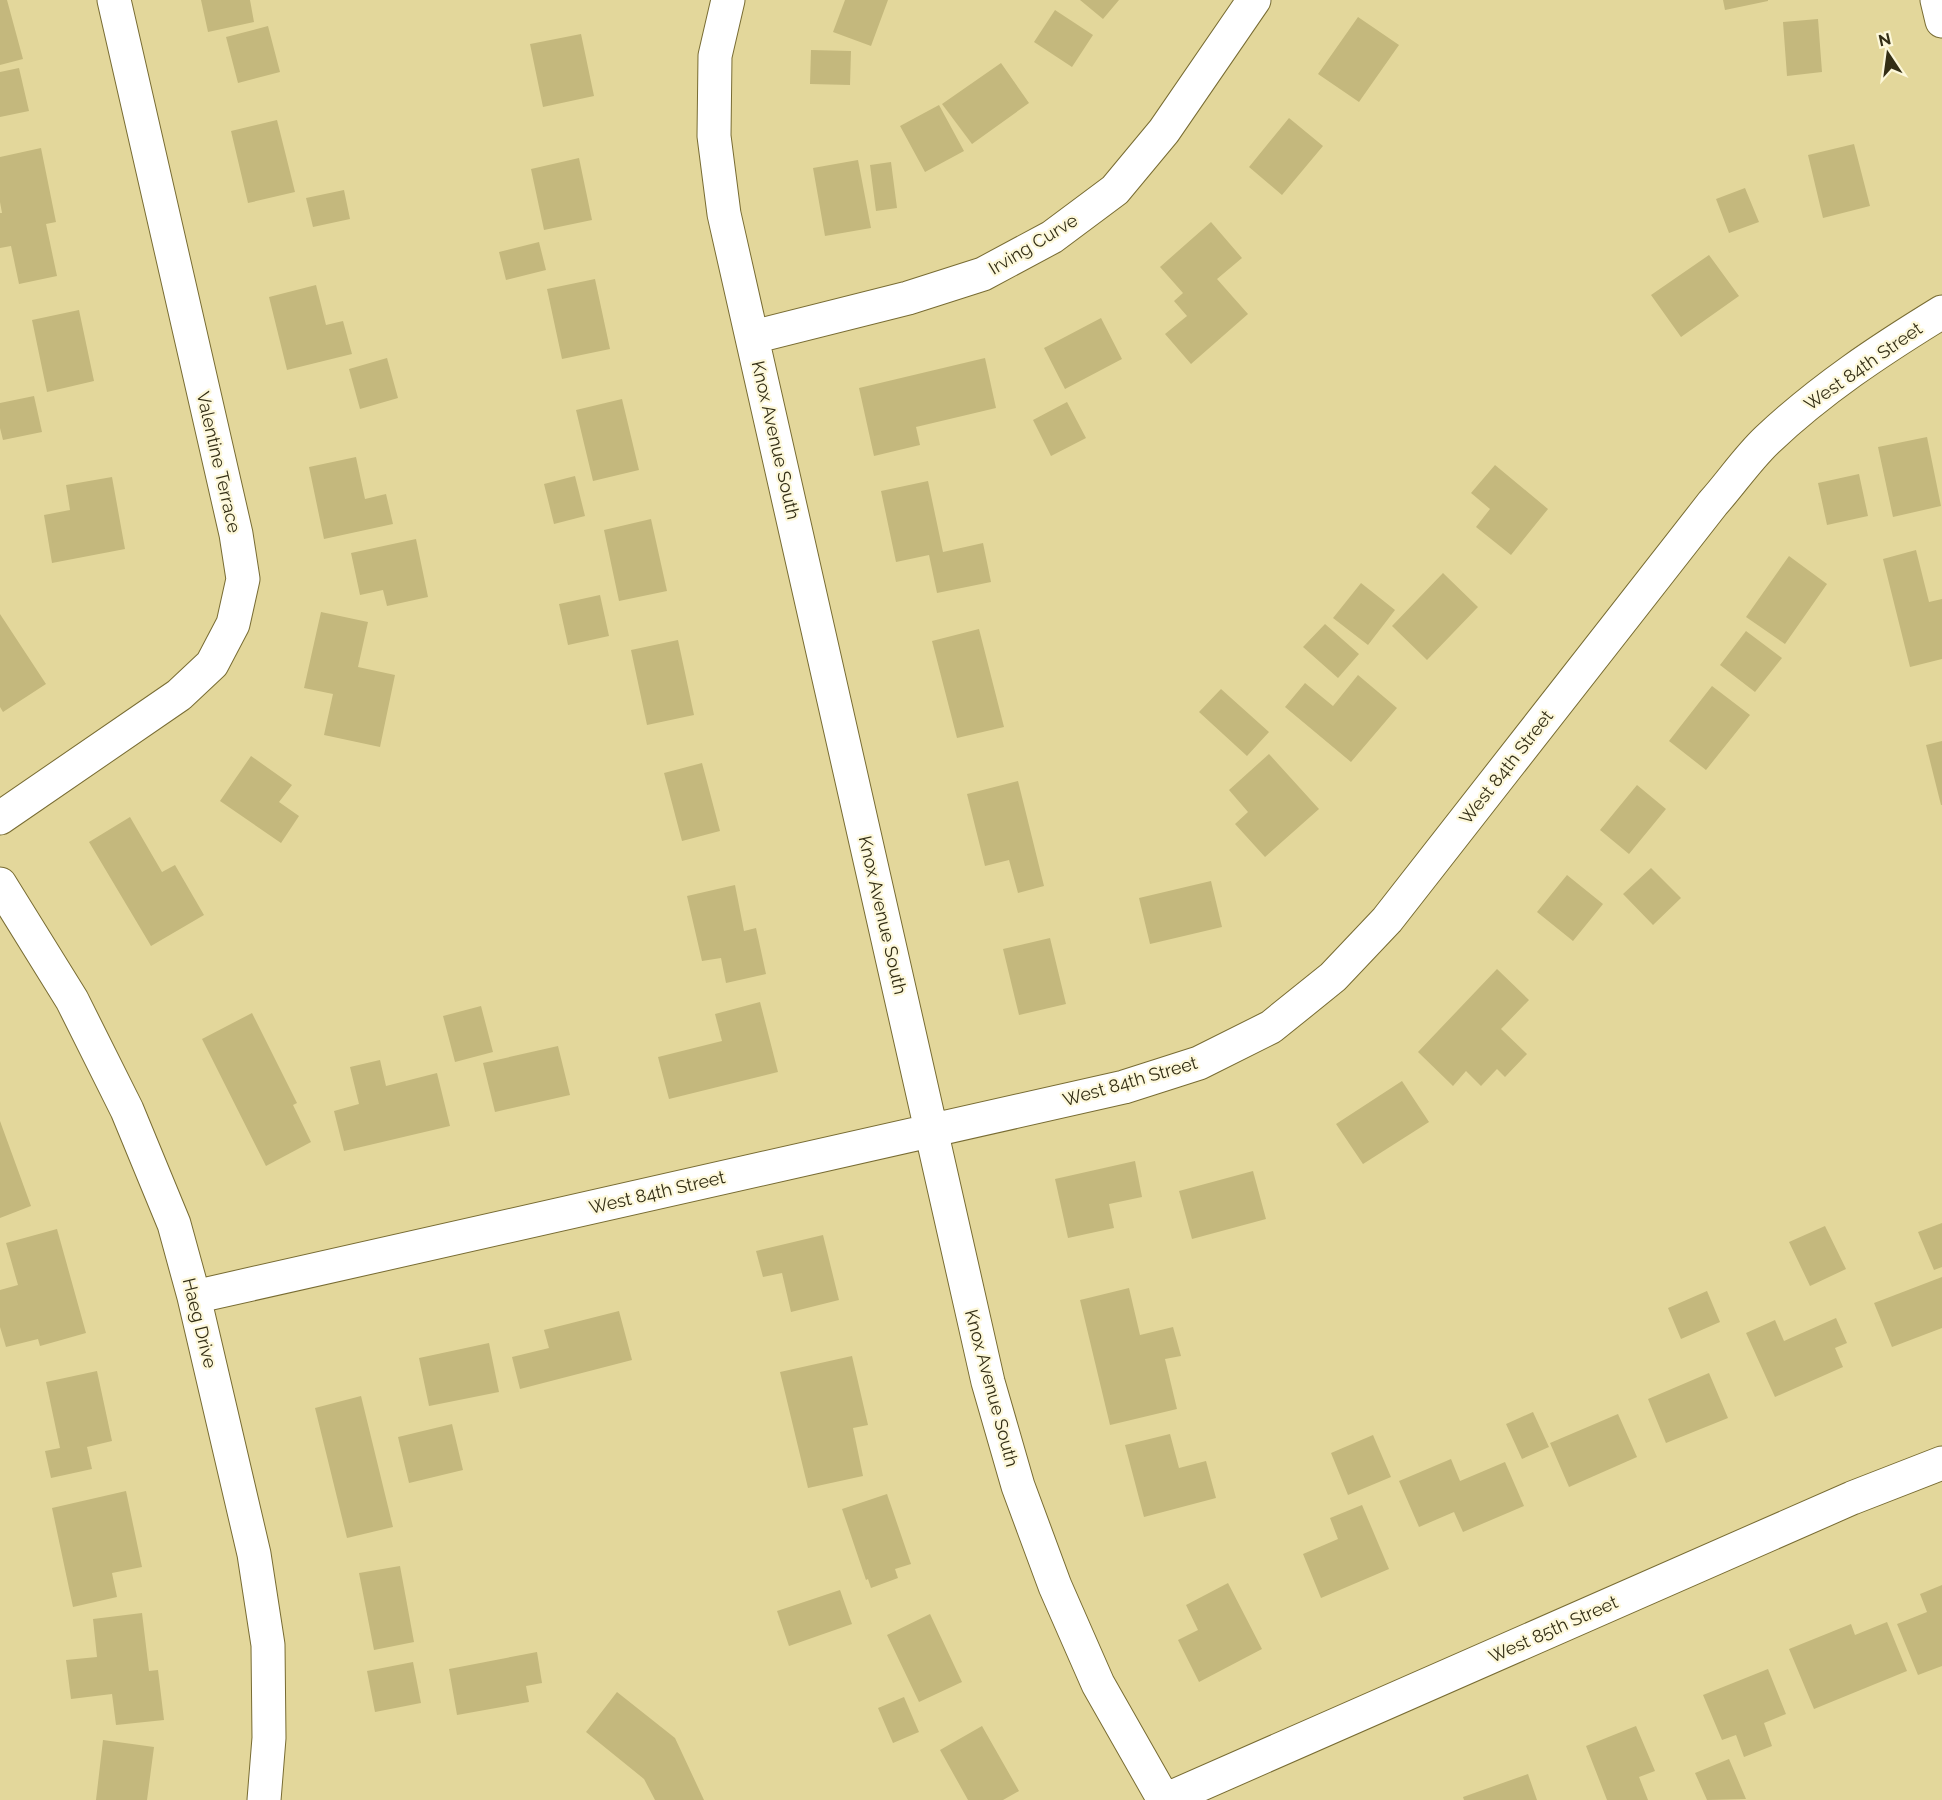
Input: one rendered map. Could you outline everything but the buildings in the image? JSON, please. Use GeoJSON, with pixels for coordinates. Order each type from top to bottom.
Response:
{"type":"FeatureCollection","features":[{"type":"Feature","properties":{"kind":"street","name":"Valentine Terrace"},"geometry":{"type":"LineString","coordinates":[[0,818],[179,695],[212,664],[233,624],[243,579],[236,534],[114,0]]}},
{"type":"Feature","properties":{"kind":"street","name":"Knox Avenue South"},"geometry":{"type":"LineString","coordinates":[[728,0],[715,56],[714,136],[724,214],[988,1382],[1018,1486],[1055,1586],[1098,1684],[1165,1800]]}},
{"type":"Feature","properties":{"kind":"street","name":"Irving Curve"},"geometry":{"type":"LineString","coordinates":[[753,337],[908,298],[983,274],[1052,237],[1115,190],[1164,131],[1254,0]]}},
{"type":"Feature","properties":{"kind":"street"},"geometry":{"type":"LineString","coordinates":[[1937,0],[1942,21]]}},
{"type":"Feature","properties":{"kind":"street","name":"West 84th Street"},"geometry":{"type":"LineString","coordinates":[[194,1297],[1124,1087],[1199,1063],[1271,1027],[1324,985],[1387,920],[1713,503],[1766,442],[1827,387],[1942,312]]}},
{"type":"Feature","properties":{"kind":"street","name":"Haeg Drive"},"geometry":{"type":"LineString","coordinates":[[0,884],[72,1000],[127,1110],[174,1224],[194,1297],[254,1554],[268,1645],[269,1738],[264,1800]]}},
{"type":"Feature","properties":{"kind":"street","name":"West 85th Street"},"geometry":{"type":"LineString","coordinates":[[1165,1800],[1852,1498],[1942,1463]]}}]}
